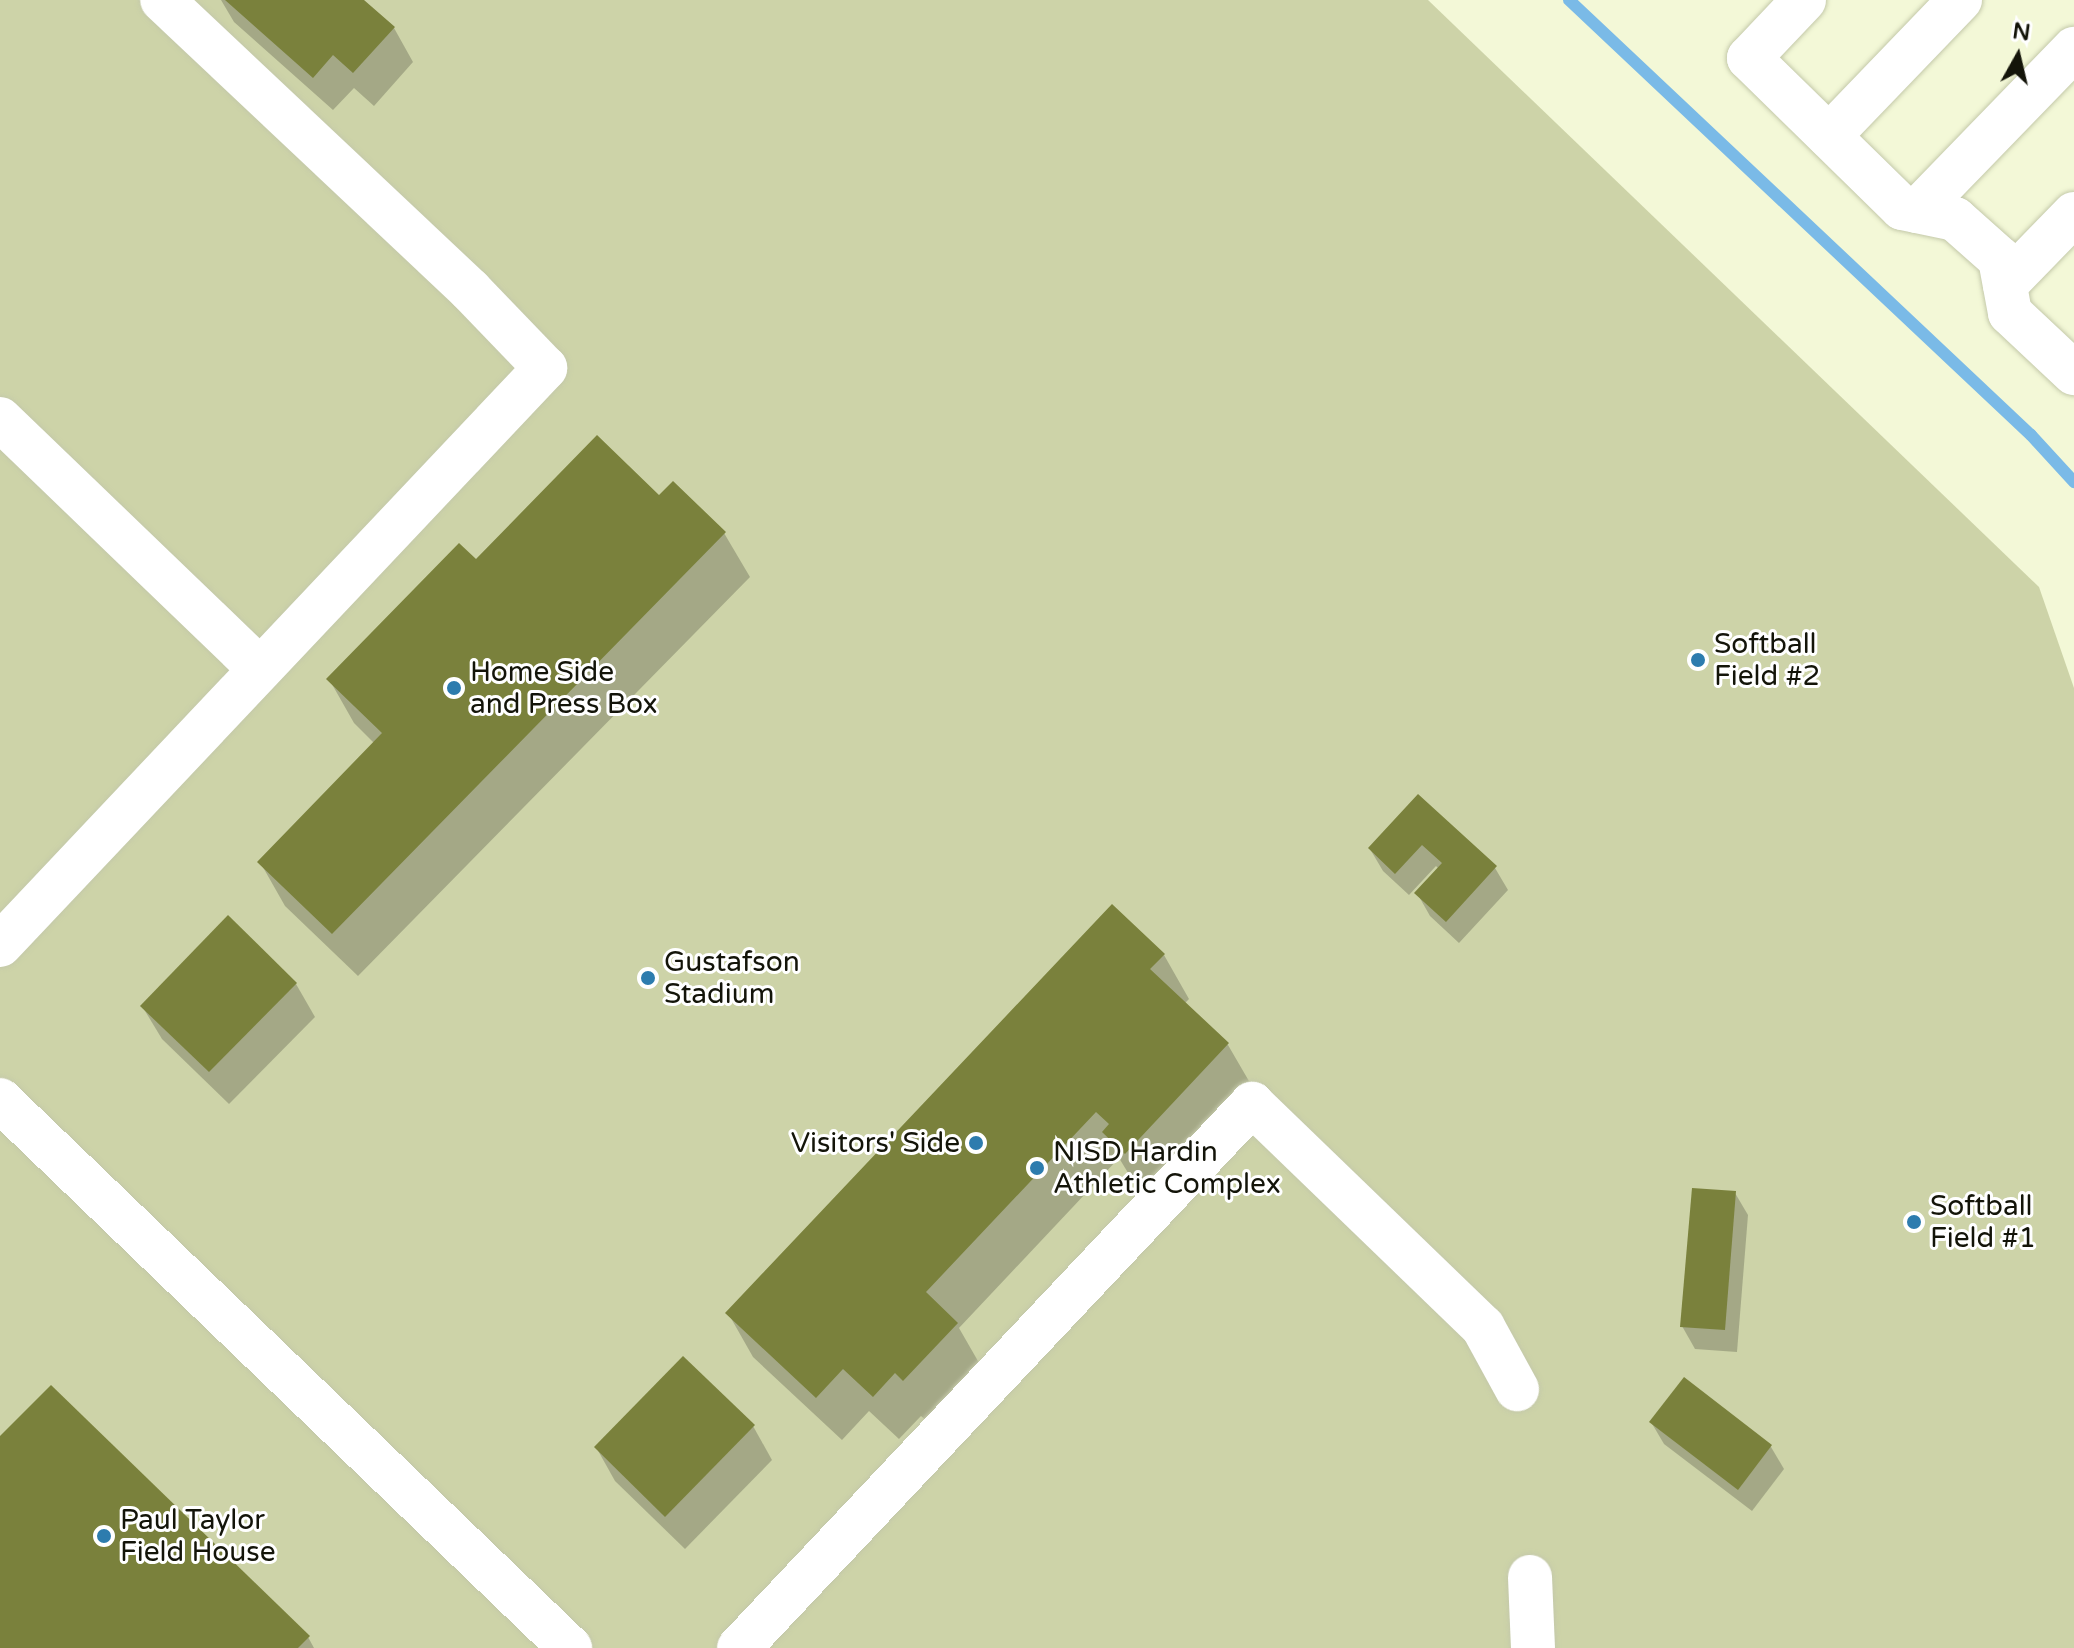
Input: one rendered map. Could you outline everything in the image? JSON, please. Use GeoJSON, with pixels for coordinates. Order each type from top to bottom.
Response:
{"type":"FeatureCollection","features":[{"type":"Feature","properties":{"kind":"lane"},"geometry":{"type":"LineString","coordinates":[[0,945],[545,368],[470,290],[162,0]]}},
{"type":"Feature","properties":{"kind":"lane"},"geometry":{"type":"LineString","coordinates":[[1804,0],[1749,58],[1902,208],[1955,219],[2000,259],[2010,313],[2074,373]]}},
{"type":"Feature","properties":{"kind":"lane"},"geometry":{"type":"LineString","coordinates":[[1829,136],[1960,0]]}},
{"type":"Feature","properties":{"kind":"lane"},"geometry":{"type":"LineString","coordinates":[[1917,211],[2074,49]]}},
{"type":"Feature","properties":{"kind":"lane"},"geometry":{"type":"LineString","coordinates":[[2005,285],[2074,214]]}},
{"type":"Feature","properties":{"kind":"lane"},"geometry":{"type":"LineString","coordinates":[[0,419],[260,669]]}},
{"type":"Feature","properties":{"kind":"lane"},"geometry":{"type":"LineString","coordinates":[[0,1100],[570,1648]]}},
{"type":"Feature","properties":{"kind":"lane"},"geometry":{"type":"LineString","coordinates":[[739,1648],[1252,1104],[1483,1327],[1517,1389]]}},
{"type":"Feature","properties":{"kind":"lane"},"geometry":{"type":"LineString","coordinates":[[1530,1577],[1533,1648]]}},
{"type":"Feature","properties":{"kind":"green space","name":"NISD Hardin Athletic Complex"},"geometry":{"type":"Polygon","coordinates":[[[0,0],[1428,0],[2039,587],[2074,688],[2074,1648],[0,1648],[0,0]]]}},
{"type":"Feature","properties":{"kind":"building"},"geometry":{"type":"Polygon","coordinates":[[[225,0],[364,0],[395,27],[353,73],[333,55],[313,78],[225,0]]]}},
{"type":"Feature","properties":{"kind":"building","name":"Home Side and Press Box"},"geometry":{"type":"Polygon","coordinates":[[[597,435],[659,495],[673,481],[726,532],[332,934],[257,862],[382,733],[326,679],[459,543],[476,559],[597,435]]]}},
{"type":"Feature","properties":{"kind":"building"},"geometry":{"type":"Polygon","coordinates":[[[1418,794],[1497,866],[1446,922],[1414,893],[1442,863],[1422,845],[1395,874],[1368,848],[1418,794]]]}},
{"type":"Feature","properties":{"kind":"building","name":"Visitors' Side"},"geometry":{"type":"Polygon","coordinates":[[[1112,904],[1165,954],[1150,969],[1229,1043],[1125,1154],[1102,1132],[1109,1124],[1096,1112],[926,1292],[958,1323],[903,1381],[895,1373],[873,1397],[843,1369],[816,1398],[725,1313],[1112,904]]]}},
{"type":"Feature","properties":{"kind":"building"},"geometry":{"type":"Polygon","coordinates":[[[228,915],[297,983],[209,1072],[140,1006],[228,915]]]}},
{"type":"Feature","properties":{"kind":"building"},"geometry":{"type":"Polygon","coordinates":[[[1692,1188],[1736,1191],[1725,1330],[1680,1327],[1692,1188]]]}},
{"type":"Feature","properties":{"kind":"building"},"geometry":{"type":"Polygon","coordinates":[[[683,1356],[755,1425],[665,1517],[594,1447],[683,1356]]]}},
{"type":"Feature","properties":{"kind":"building"},"geometry":{"type":"Polygon","coordinates":[[[1684,1377],[1772,1445],[1738,1490],[1649,1422],[1684,1377]]]}},
{"type":"Feature","properties":{"kind":"building","name":"Paul Taylor Field House"},"geometry":{"type":"Polygon","coordinates":[[[51,1385],[310,1636],[298,1648],[0,1648],[0,1436],[51,1385]]]}},
{"type":"Feature","properties":{"kind":"waterway"},"geometry":{"type":"LineString","coordinates":[[1569,0],[2031,435],[2074,482]]}},
{"type":"Feature","properties":{"kind":"place","name":"Softball Field #2"},"geometry":{"type":"Point","coordinates":[1698,660]}},
{"type":"Feature","properties":{"kind":"place","name":"Home Side and Press Box"},"geometry":{"type":"Point","coordinates":[454,688]}},
{"type":"Feature","properties":{"kind":"place","name":"Gustafson Stadium"},"geometry":{"type":"Point","coordinates":[648,978]}},
{"type":"Feature","properties":{"kind":"place","name":"Visitors' Side"},"geometry":{"type":"Point","coordinates":[976,1143]}},
{"type":"Feature","properties":{"kind":"place","name":"NISD Hardin Athletic Complex"},"geometry":{"type":"Point","coordinates":[1037,1168]}},
{"type":"Feature","properties":{"kind":"place","name":"Softball Field #1"},"geometry":{"type":"Point","coordinates":[1914,1222]}},
{"type":"Feature","properties":{"kind":"place","name":"Paul Taylor Field House"},"geometry":{"type":"Point","coordinates":[104,1536]}}]}
